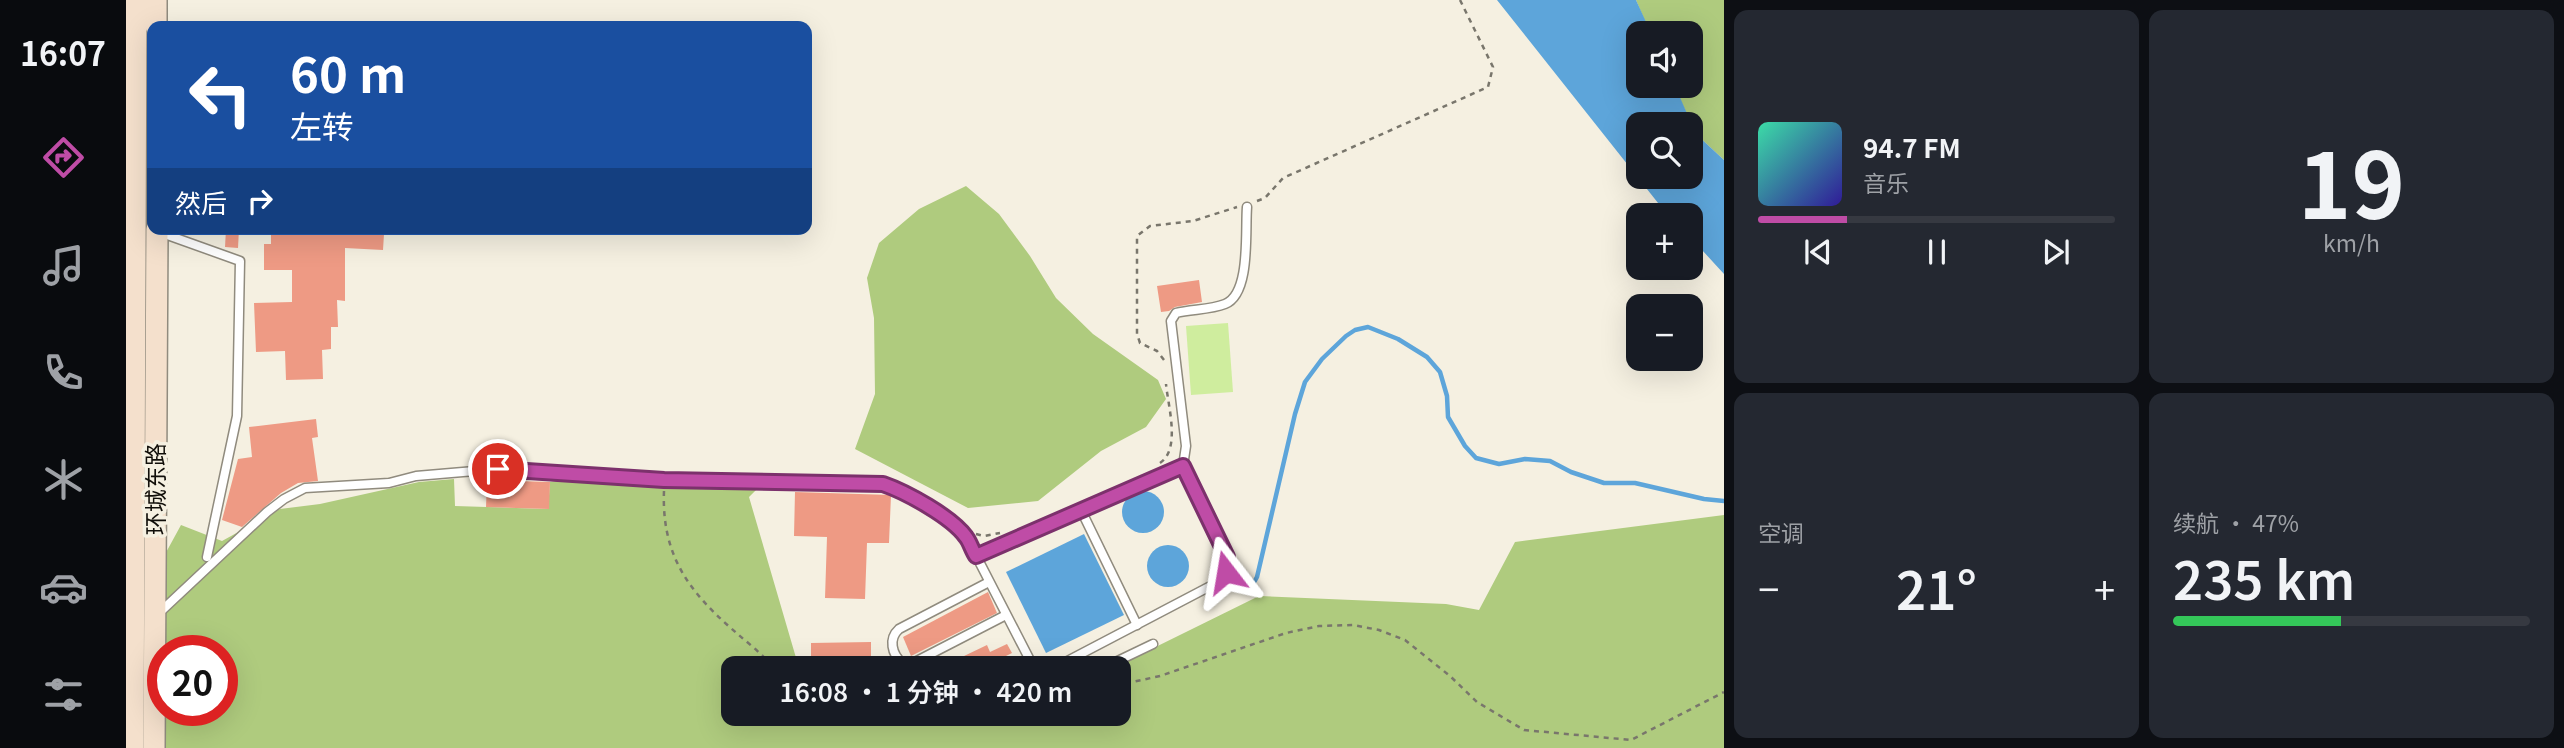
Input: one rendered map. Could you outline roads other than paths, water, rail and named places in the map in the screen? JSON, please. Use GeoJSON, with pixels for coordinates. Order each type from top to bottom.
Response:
{"type":"FeatureCollection","features":[{"type":"Feature","properties":{"kind":"main road","name":"环城东路"},"geometry":{"type":"LineString","coordinates":[[136,0],[156,616],[154,748]]}},
{"type":"Feature","properties":{"kind":"main road"},"geometry":{"type":"LineString","coordinates":[[156,0],[156,21]]}},
{"type":"Feature","properties":{"kind":"main road","name":"环城东路"},"geometry":{"type":"LineString","coordinates":[[132,748],[144,230]]}},
{"type":"Feature","properties":{"kind":"lane"},"geometry":{"type":"LineString","coordinates":[[1077,656],[1222,580],[1226,572],[1227,557],[1183,466],[1185,446],[1171,321],[1176,313],[1225,304],[1236,297],[1243,280],[1247,207]]}},
{"type":"Feature","properties":{"kind":"lane"},"geometry":{"type":"LineString","coordinates":[[159,235],[240,261],[237,416],[206,557]]}},
{"type":"Feature","properties":{"kind":"lane"},"geometry":{"type":"LineString","coordinates":[[976,556],[1183,466]]}},
{"type":"Feature","properties":{"kind":"lane"},"geometry":{"type":"LineString","coordinates":[[156,616],[267,512],[304,488],[388,483],[416,476],[498,469],[664,480],[883,484],[911,496],[966,536],[1028,656]]}},
{"type":"Feature","properties":{"kind":"lane"},"geometry":{"type":"LineString","coordinates":[[1081,510],[1137,625]]}},
{"type":"Feature","properties":{"kind":"lane"},"geometry":{"type":"LineString","coordinates":[[989,582],[899,629],[893,634],[892,642],[897,658],[902,663],[913,663],[1006,615]]}},
{"type":"Feature","properties":{"kind":"lane"},"geometry":{"type":"LineString","coordinates":[[1128,656],[1153,644]]}},
{"type":"Feature","properties":{"kind":"water"},"geometry":{"type":"Polygon","coordinates":[[[1497,0],[1636,0],[1646,21],[1626,21],[1626,98],[1680,98],[1686,112],[1626,112],[1626,163],[1497,0]]]}},
{"type":"Feature","properties":{"kind":"water"},"geometry":{"type":"Polygon","coordinates":[[[1703,140],[1724,160],[1724,274],[1703,251],[1703,203],[1658,203],[1647,189],[1703,189],[1703,140]]]}},
{"type":"Feature","properties":{"kind":"water"},"geometry":{"type":"Polygon","coordinates":[[[1143,491],[1158,497],[1164,512],[1158,527],[1143,533],[1128,527],[1122,512],[1128,497],[1143,491]]]}},
{"type":"Feature","properties":{"kind":"water"},"geometry":{"type":"Polygon","coordinates":[[[1084,534],[1124,615],[1046,653],[1006,572],[1084,534]]]}},
{"type":"Feature","properties":{"kind":"water"},"geometry":{"type":"Polygon","coordinates":[[[1168,545],[1183,551],[1189,566],[1183,581],[1168,587],[1153,581],[1147,566],[1153,551],[1168,545]]]}},
{"type":"Feature","properties":{"kind":"waterway"},"geometry":{"type":"LineString","coordinates":[[1253,584],[1257,577],[1305,382],[1322,359],[1346,336],[1355,330],[1368,327],[1398,339],[1427,357],[1440,372],[1447,396],[1448,417],[1465,446],[1476,458],[1499,464],[1525,459],[1550,461],[1571,472],[1604,483],[1635,483],[1724,501]]}}]}
